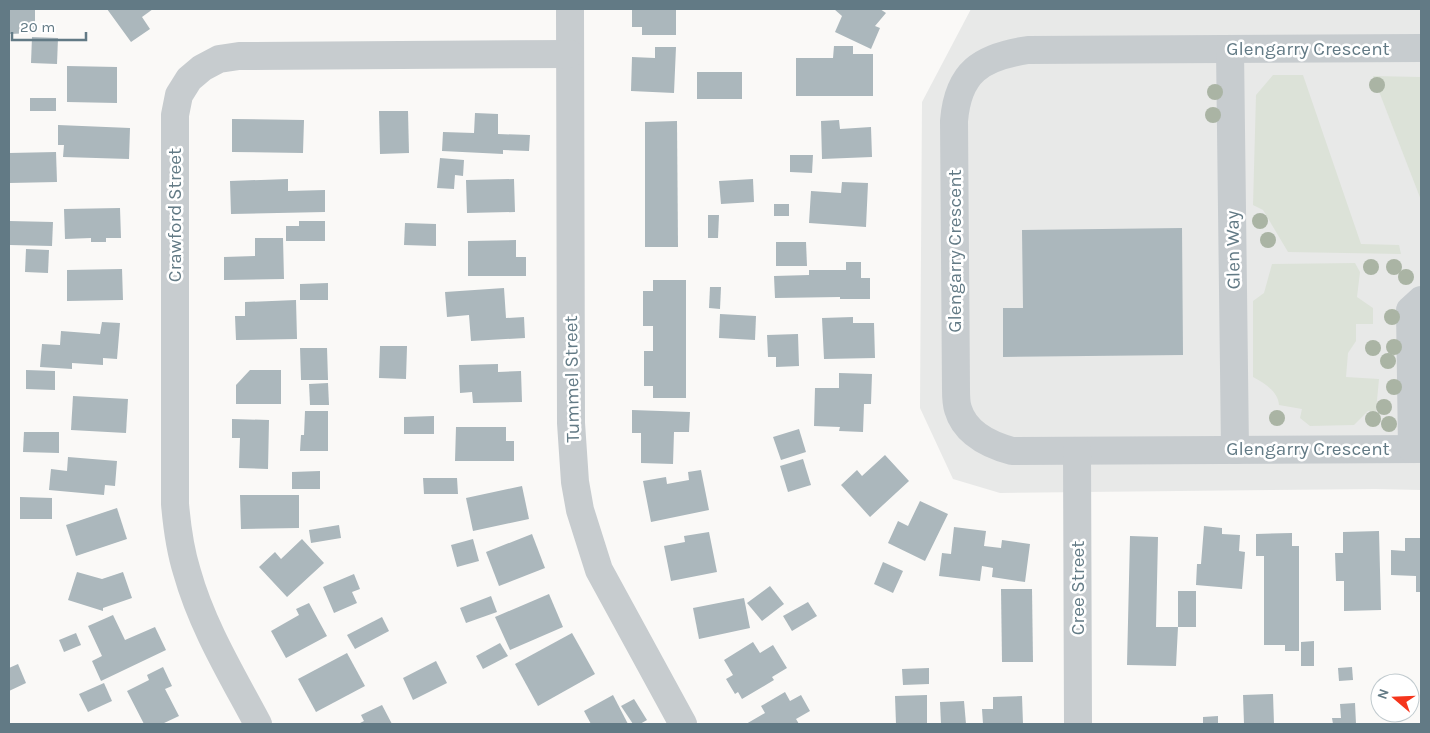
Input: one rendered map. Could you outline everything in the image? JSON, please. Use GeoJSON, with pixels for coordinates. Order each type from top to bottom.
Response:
{"type":"FeatureCollection","features":[{"type":"Feature","properties":{"kind":"street","name":"Tummel Street"},"geometry":{"type":"LineString","coordinates":[[570,9],[572,423],[577,492],[589,541],[599,570],[683,724]]}},
{"type":"Feature","properties":{"kind":"street","name":"Glengarry Crescent"},"geometry":{"type":"LineString","coordinates":[[1417,449],[1012,451],[995,447],[980,438],[967,426],[958,410],[956,389],[954,121],[956,102],[962,84],[974,69],[1006,54],[1028,50],[1421,48]]}},
{"type":"Feature","properties":{"kind":"street","name":"Glen Way"},"geometry":{"type":"LineString","coordinates":[[1230,50],[1235,450]]}},
{"type":"Feature","properties":{"kind":"street","name":"Crawford Street"},"geometry":{"type":"LineString","coordinates":[[258,724],[208,628],[187,573],[179,538],[175,504],[175,115],[179,95],[189,79],[202,68],[219,59],[240,56],[570,54]]}},
{"type":"Feature","properties":{"kind":"street"},"geometry":{"type":"LineString","coordinates":[[1417,449],[1410,310],[1421,300]]}},
{"type":"Feature","properties":{"kind":"street","name":"Cree Street"},"geometry":{"type":"LineString","coordinates":[[1077,452],[1078,724]]}},
{"type":"Feature","properties":{"kind":"shaded area"},"geometry":{"type":"Polygon","coordinates":[[[971,9],[1421,9],[1421,490],[1000,493],[953,479],[920,408],[922,102],[971,9]]]}},
{"type":"Feature","properties":{"kind":"shaded area"},"geometry":{"type":"Polygon","coordinates":[[[1273,75],[1303,75],[1361,244],[1399,245],[1401,254],[1288,252],[1263,210],[1253,205],[1256,95],[1273,75]]]}},
{"type":"Feature","properties":{"kind":"shaded area"},"geometry":{"type":"Polygon","coordinates":[[[1373,76],[1421,77],[1421,200],[1373,76]]]}},
{"type":"Feature","properties":{"kind":"shaded area"},"geometry":{"type":"Polygon","coordinates":[[[1355,263],[1360,272],[1357,297],[1373,308],[1373,324],[1356,324],[1356,341],[1348,353],[1346,377],[1379,379],[1376,411],[1368,411],[1354,425],[1310,426],[1300,418],[1302,409],[1279,405],[1273,392],[1253,377],[1253,301],[1264,293],[1272,264],[1355,263]]]}},
{"type":"Feature","properties":{"kind":"building"},"geometry":{"type":"Polygon","coordinates":[[[9,9],[35,9],[35,33],[9,34],[9,9]]]}},
{"type":"Feature","properties":{"kind":"building"},"geometry":{"type":"Polygon","coordinates":[[[107,9],[153,9],[142,17],[150,29],[131,42],[107,9]]]}},
{"type":"Feature","properties":{"kind":"building"},"geometry":{"type":"Polygon","coordinates":[[[676,9],[676,35],[642,35],[642,27],[632,27],[632,10],[676,9]]]}},
{"type":"Feature","properties":{"kind":"building"},"geometry":{"type":"Polygon","coordinates":[[[834,9],[880,9],[886,13],[875,26],[880,28],[871,49],[835,32],[842,16],[834,9]]]}},
{"type":"Feature","properties":{"kind":"building"},"geometry":{"type":"Polygon","coordinates":[[[32,37],[58,38],[57,64],[31,63],[32,37]]]}},
{"type":"Feature","properties":{"kind":"building"},"geometry":{"type":"Polygon","coordinates":[[[834,46],[853,46],[853,54],[873,54],[873,96],[796,96],[796,58],[833,58],[834,46]]]}},
{"type":"Feature","properties":{"kind":"building"},"geometry":{"type":"Polygon","coordinates":[[[655,47],[676,47],[674,93],[631,91],[632,57],[655,58],[655,47]]]}},
{"type":"Feature","properties":{"kind":"building"},"geometry":{"type":"Polygon","coordinates":[[[67,66],[117,67],[117,103],[67,102],[67,66]]]}},
{"type":"Feature","properties":{"kind":"building"},"geometry":{"type":"Polygon","coordinates":[[[697,72],[742,72],[742,99],[697,99],[697,72]]]}},
{"type":"Feature","properties":{"kind":"building"},"geometry":{"type":"Polygon","coordinates":[[[30,98],[56,98],[56,111],[30,111],[30,98]]]}},
{"type":"Feature","properties":{"kind":"building"},"geometry":{"type":"Polygon","coordinates":[[[379,111],[408,111],[409,153],[380,154],[379,111]]]}},
{"type":"Feature","properties":{"kind":"building"},"geometry":{"type":"Polygon","coordinates":[[[475,113],[498,114],[498,134],[530,135],[529,151],[503,150],[503,154],[442,151],[443,132],[474,133],[475,113]]]}},
{"type":"Feature","properties":{"kind":"building"},"geometry":{"type":"Polygon","coordinates":[[[232,119],[304,120],[303,153],[232,152],[232,119]]]}},
{"type":"Feature","properties":{"kind":"building"},"geometry":{"type":"Polygon","coordinates":[[[839,120],[840,129],[871,127],[872,157],[822,159],[821,121],[839,120]]]}},
{"type":"Feature","properties":{"kind":"building"},"geometry":{"type":"Polygon","coordinates":[[[677,121],[678,247],[645,247],[645,122],[677,121]]]}},
{"type":"Feature","properties":{"kind":"building"},"geometry":{"type":"Polygon","coordinates":[[[58,125],[130,128],[129,159],[63,157],[64,145],[58,145],[58,125]]]}},
{"type":"Feature","properties":{"kind":"building"},"geometry":{"type":"Polygon","coordinates":[[[56,152],[57,182],[9,183],[9,153],[56,152]]]}},
{"type":"Feature","properties":{"kind":"building"},"geometry":{"type":"Polygon","coordinates":[[[790,155],[813,155],[812,173],[790,172],[790,155]]]}},
{"type":"Feature","properties":{"kind":"building"},"geometry":{"type":"Polygon","coordinates":[[[440,158],[464,160],[463,176],[455,175],[454,189],[437,188],[440,158]]]}},
{"type":"Feature","properties":{"kind":"building"},"geometry":{"type":"Polygon","coordinates":[[[288,179],[288,191],[325,190],[325,212],[231,214],[230,181],[288,179]]]}},
{"type":"Feature","properties":{"kind":"building"},"geometry":{"type":"Polygon","coordinates":[[[514,179],[515,212],[467,213],[466,180],[514,179]]]}},
{"type":"Feature","properties":{"kind":"building"},"geometry":{"type":"Polygon","coordinates":[[[753,179],[754,202],[721,204],[719,181],[753,179]]]}},
{"type":"Feature","properties":{"kind":"building"},"geometry":{"type":"Polygon","coordinates":[[[842,182],[868,183],[866,227],[809,223],[811,191],[841,193],[842,182]]]}},
{"type":"Feature","properties":{"kind":"building"},"geometry":{"type":"Polygon","coordinates":[[[774,204],[789,204],[789,216],[774,216],[774,204]]]}},
{"type":"Feature","properties":{"kind":"building"},"geometry":{"type":"Polygon","coordinates":[[[120,208],[121,238],[106,238],[106,242],[91,242],[91,238],[65,239],[64,209],[120,208]]]}},
{"type":"Feature","properties":{"kind":"building"},"geometry":{"type":"Polygon","coordinates":[[[708,215],[719,215],[718,238],[708,238],[708,215]]]}},
{"type":"Feature","properties":{"kind":"building"},"geometry":{"type":"Polygon","coordinates":[[[9,221],[53,222],[52,246],[9,245],[9,221]]]}},
{"type":"Feature","properties":{"kind":"building"},"geometry":{"type":"Polygon","coordinates":[[[299,221],[325,221],[325,241],[286,241],[286,226],[299,226],[299,221]]]}},
{"type":"Feature","properties":{"kind":"building"},"geometry":{"type":"Polygon","coordinates":[[[405,223],[436,224],[436,246],[404,245],[405,223]]]}},
{"type":"Feature","properties":{"kind":"building"},"geometry":{"type":"Polygon","coordinates":[[[1182,228],[1183,355],[1003,357],[1003,308],[1023,308],[1022,230],[1182,228]]]}},
{"type":"Feature","properties":{"kind":"building"},"geometry":{"type":"Polygon","coordinates":[[[255,238],[283,238],[284,279],[224,280],[224,257],[255,256],[255,238]]]}},
{"type":"Feature","properties":{"kind":"building"},"geometry":{"type":"Polygon","coordinates":[[[516,240],[516,257],[526,257],[526,276],[468,276],[468,241],[516,240]]]}},
{"type":"Feature","properties":{"kind":"building"},"geometry":{"type":"Polygon","coordinates":[[[776,242],[806,242],[807,266],[776,266],[776,242]]]}},
{"type":"Feature","properties":{"kind":"building"},"geometry":{"type":"Polygon","coordinates":[[[26,249],[49,250],[48,273],[25,272],[26,249]]]}},
{"type":"Feature","properties":{"kind":"building"},"geometry":{"type":"Polygon","coordinates":[[[846,262],[861,262],[861,278],[870,278],[870,299],[840,299],[840,297],[775,298],[774,276],[809,275],[809,270],[846,270],[846,262]]]}},
{"type":"Feature","properties":{"kind":"building"},"geometry":{"type":"Polygon","coordinates":[[[122,269],[123,300],[67,301],[67,270],[122,269]]]}},
{"type":"Feature","properties":{"kind":"building"},"geometry":{"type":"Polygon","coordinates":[[[653,280],[686,280],[686,398],[653,398],[653,386],[644,386],[644,351],[653,351],[653,326],[643,326],[643,291],[653,291],[653,280]]]}},
{"type":"Feature","properties":{"kind":"building"},"geometry":{"type":"Polygon","coordinates":[[[328,283],[328,300],[300,300],[300,284],[328,283]]]}},
{"type":"Feature","properties":{"kind":"building"},"geometry":{"type":"Polygon","coordinates":[[[710,287],[721,287],[720,309],[709,308],[710,287]]]}},
{"type":"Feature","properties":{"kind":"building"},"geometry":{"type":"Polygon","coordinates":[[[504,288],[506,318],[524,317],[525,338],[471,341],[469,315],[447,317],[445,292],[504,288]]]}},
{"type":"Feature","properties":{"kind":"building"},"geometry":{"type":"Polygon","coordinates":[[[296,300],[297,339],[236,340],[235,316],[245,316],[245,302],[296,300]]]}},
{"type":"Feature","properties":{"kind":"building"},"geometry":{"type":"Polygon","coordinates":[[[720,314],[756,316],[755,340],[719,338],[720,314]]]}},
{"type":"Feature","properties":{"kind":"building"},"geometry":{"type":"Polygon","coordinates":[[[853,317],[853,323],[874,323],[875,358],[824,359],[822,318],[853,317]]]}},
{"type":"Feature","properties":{"kind":"building"},"geometry":{"type":"Polygon","coordinates":[[[102,322],[120,323],[117,359],[103,358],[103,365],[72,363],[72,369],[40,367],[42,344],[60,345],[61,331],[100,334],[102,322]]]}},
{"type":"Feature","properties":{"kind":"building"},"geometry":{"type":"Polygon","coordinates":[[[798,334],[799,366],[776,367],[776,357],[768,357],[767,335],[798,334]]]}},
{"type":"Feature","properties":{"kind":"building"},"geometry":{"type":"Polygon","coordinates":[[[380,346],[407,346],[406,379],[379,378],[380,346]]]}},
{"type":"Feature","properties":{"kind":"building"},"geometry":{"type":"Polygon","coordinates":[[[300,348],[327,348],[328,380],[301,380],[300,348]]]}},
{"type":"Feature","properties":{"kind":"building"},"geometry":{"type":"Polygon","coordinates":[[[498,364],[498,372],[521,371],[522,402],[473,403],[472,392],[460,393],[459,365],[498,364]]]}},
{"type":"Feature","properties":{"kind":"building"},"geometry":{"type":"Polygon","coordinates":[[[26,370],[55,371],[55,390],[26,389],[26,370]]]}},
{"type":"Feature","properties":{"kind":"building"},"geometry":{"type":"Polygon","coordinates":[[[250,370],[281,370],[281,404],[236,404],[236,385],[250,370]]]}},
{"type":"Feature","properties":{"kind":"building"},"geometry":{"type":"Polygon","coordinates":[[[839,373],[872,374],[871,404],[864,404],[863,432],[839,431],[840,427],[814,426],[815,388],[839,388],[839,373]]]}},
{"type":"Feature","properties":{"kind":"building"},"geometry":{"type":"Polygon","coordinates":[[[328,383],[329,405],[310,405],[309,384],[328,383]]]}},
{"type":"Feature","properties":{"kind":"building"},"geometry":{"type":"Polygon","coordinates":[[[73,396],[128,399],[126,433],[71,430],[73,396]]]}},
{"type":"Feature","properties":{"kind":"building"},"geometry":{"type":"Polygon","coordinates":[[[632,410],[690,412],[689,432],[674,432],[673,464],[641,463],[641,433],[632,433],[632,410]]]}},
{"type":"Feature","properties":{"kind":"building"},"geometry":{"type":"Polygon","coordinates":[[[305,411],[328,411],[328,451],[300,451],[301,435],[304,435],[305,411]]]}},
{"type":"Feature","properties":{"kind":"building"},"geometry":{"type":"Polygon","coordinates":[[[434,416],[434,434],[404,434],[404,417],[434,416]]]}},
{"type":"Feature","properties":{"kind":"building"},"geometry":{"type":"Polygon","coordinates":[[[232,419],[269,420],[268,469],[239,468],[240,438],[232,438],[232,419]]]}},
{"type":"Feature","properties":{"kind":"building"},"geometry":{"type":"Polygon","coordinates":[[[456,427],[506,427],[506,441],[514,441],[514,461],[455,461],[456,427]]]}},
{"type":"Feature","properties":{"kind":"building"},"geometry":{"type":"Polygon","coordinates":[[[799,429],[806,452],[781,460],[773,437],[799,429]]]}},
{"type":"Feature","properties":{"kind":"building"},"geometry":{"type":"Polygon","coordinates":[[[24,432],[59,432],[59,453],[23,452],[24,432]]]}},
{"type":"Feature","properties":{"kind":"building"},"geometry":{"type":"Polygon","coordinates":[[[885,455],[909,481],[870,517],[841,485],[857,470],[862,476],[885,455]]]}},
{"type":"Feature","properties":{"kind":"building"},"geometry":{"type":"Polygon","coordinates":[[[68,457],[117,461],[115,486],[105,485],[104,495],[49,490],[51,469],[67,471],[68,457]]]}},
{"type":"Feature","properties":{"kind":"building"},"geometry":{"type":"Polygon","coordinates":[[[803,459],[811,485],[788,492],[780,466],[803,459]]]}},
{"type":"Feature","properties":{"kind":"building"},"geometry":{"type":"Polygon","coordinates":[[[701,470],[709,510],[651,522],[643,481],[666,477],[667,484],[689,480],[688,472],[701,470]]]}},
{"type":"Feature","properties":{"kind":"building"},"geometry":{"type":"Polygon","coordinates":[[[320,471],[320,489],[292,489],[292,472],[320,471]]]}},
{"type":"Feature","properties":{"kind":"building"},"geometry":{"type":"Polygon","coordinates":[[[423,478],[457,478],[458,494],[424,494],[423,478]]]}},
{"type":"Feature","properties":{"kind":"building"},"geometry":{"type":"Polygon","coordinates":[[[522,486],[529,519],[473,531],[466,498],[522,486]]]}},
{"type":"Feature","properties":{"kind":"building"},"geometry":{"type":"Polygon","coordinates":[[[240,495],[299,495],[299,528],[241,529],[240,495]]]}},
{"type":"Feature","properties":{"kind":"building"},"geometry":{"type":"Polygon","coordinates":[[[20,497],[52,498],[52,519],[20,519],[20,497]]]}},
{"type":"Feature","properties":{"kind":"building"},"geometry":{"type":"Polygon","coordinates":[[[920,501],[948,514],[925,561],[888,543],[898,521],[908,526],[920,501]]]}},
{"type":"Feature","properties":{"kind":"building"},"geometry":{"type":"Polygon","coordinates":[[[117,508],[127,539],[76,556],[66,525],[117,508]]]}},
{"type":"Feature","properties":{"kind":"building"},"geometry":{"type":"Polygon","coordinates":[[[339,525],[341,538],[311,543],[309,530],[339,525]]]}},
{"type":"Feature","properties":{"kind":"building"},"geometry":{"type":"Polygon","coordinates":[[[1204,526],[1222,528],[1222,534],[1240,535],[1239,551],[1245,552],[1242,589],[1196,585],[1197,564],[1201,564],[1204,526]]]}},
{"type":"Feature","properties":{"kind":"building"},"geometry":{"type":"Polygon","coordinates":[[[954,527],[986,531],[984,546],[1001,548],[1002,540],[1030,544],[1025,582],[992,577],[993,568],[982,566],[980,581],[939,576],[942,553],[951,554],[954,527]]]}},
{"type":"Feature","properties":{"kind":"building"},"geometry":{"type":"Polygon","coordinates":[[[1379,531],[1381,610],[1344,611],[1344,581],[1336,581],[1335,553],[1343,553],[1343,532],[1379,531]]]}},
{"type":"Feature","properties":{"kind":"building"},"geometry":{"type":"Polygon","coordinates":[[[709,532],[717,572],[671,581],[664,546],[685,542],[684,536],[709,532]]]}},
{"type":"Feature","properties":{"kind":"building"},"geometry":{"type":"Polygon","coordinates":[[[1292,533],[1292,546],[1299,546],[1299,651],[1285,651],[1285,645],[1264,645],[1264,556],[1256,556],[1256,534],[1292,533]]]}},
{"type":"Feature","properties":{"kind":"building"},"geometry":{"type":"Polygon","coordinates":[[[532,534],[545,568],[499,586],[486,552],[532,534]]]}},
{"type":"Feature","properties":{"kind":"building"},"geometry":{"type":"Polygon","coordinates":[[[1130,536],[1158,537],[1156,627],[1178,627],[1176,666],[1127,665],[1130,536]]]}},
{"type":"Feature","properties":{"kind":"building"},"geometry":{"type":"Polygon","coordinates":[[[1405,538],[1421,538],[1421,592],[1416,592],[1416,576],[1391,575],[1391,550],[1405,551],[1405,538]]]}},
{"type":"Feature","properties":{"kind":"building"},"geometry":{"type":"Polygon","coordinates":[[[302,539],[324,563],[287,597],[259,567],[275,552],[281,559],[302,539]]]}},
{"type":"Feature","properties":{"kind":"building"},"geometry":{"type":"Polygon","coordinates":[[[473,539],[479,561],[457,567],[451,545],[473,539]]]}},
{"type":"Feature","properties":{"kind":"building"},"geometry":{"type":"Polygon","coordinates":[[[883,562],[903,571],[893,593],[874,584],[883,562]]]}},
{"type":"Feature","properties":{"kind":"building"},"geometry":{"type":"Polygon","coordinates":[[[77,572],[102,579],[123,572],[132,598],[103,608],[103,611],[68,600],[77,572]]]}},
{"type":"Feature","properties":{"kind":"building"},"geometry":{"type":"Polygon","coordinates":[[[354,574],[360,589],[352,592],[357,603],[334,613],[323,587],[354,574]]]}},
{"type":"Feature","properties":{"kind":"building"},"geometry":{"type":"Polygon","coordinates":[[[770,586],[784,604],[762,621],[747,603],[770,586]]]}},
{"type":"Feature","properties":{"kind":"building"},"geometry":{"type":"Polygon","coordinates":[[[1001,589],[1032,589],[1033,662],[1002,662],[1001,589]]]}},
{"type":"Feature","properties":{"kind":"building"},"geometry":{"type":"Polygon","coordinates":[[[1178,591],[1196,591],[1196,627],[1178,627],[1178,591]]]}},
{"type":"Feature","properties":{"kind":"building"},"geometry":{"type":"Polygon","coordinates":[[[549,594],[563,627],[510,650],[495,617],[549,594]]]}},
{"type":"Feature","properties":{"kind":"building"},"geometry":{"type":"Polygon","coordinates":[[[491,596],[497,612],[466,623],[460,608],[491,596]]]}},
{"type":"Feature","properties":{"kind":"building"},"geometry":{"type":"Polygon","coordinates":[[[744,598],[750,628],[699,639],[693,608],[744,598]]]}},
{"type":"Feature","properties":{"kind":"building"},"geometry":{"type":"Polygon","coordinates":[[[808,602],[817,616],[792,631],[783,616],[808,602]]]}},
{"type":"Feature","properties":{"kind":"building"},"geometry":{"type":"Polygon","coordinates":[[[309,603],[327,636],[286,658],[271,631],[299,615],[296,609],[309,603]]]}},
{"type":"Feature","properties":{"kind":"building"},"geometry":{"type":"Polygon","coordinates":[[[113,615],[125,640],[155,627],[166,650],[101,681],[92,661],[102,656],[88,626],[113,615]]]}},
{"type":"Feature","properties":{"kind":"building"},"geometry":{"type":"Polygon","coordinates":[[[382,617],[389,631],[355,649],[347,635],[382,617]]]}},
{"type":"Feature","properties":{"kind":"building"},"geometry":{"type":"Polygon","coordinates":[[[76,633],[81,645],[64,652],[59,640],[76,633]]]}},
{"type":"Feature","properties":{"kind":"building"},"geometry":{"type":"Polygon","coordinates":[[[572,633],[595,674],[538,706],[515,664],[572,633]]]}},
{"type":"Feature","properties":{"kind":"building"},"geometry":{"type":"Polygon","coordinates":[[[1314,641],[1314,666],[1301,666],[1301,642],[1314,641]]]}},
{"type":"Feature","properties":{"kind":"building"},"geometry":{"type":"Polygon","coordinates":[[[753,642],[760,653],[773,645],[787,668],[772,677],[774,680],[742,699],[738,692],[735,694],[726,679],[733,675],[724,660],[753,642]]]}},
{"type":"Feature","properties":{"kind":"building"},"geometry":{"type":"Polygon","coordinates":[[[500,643],[508,656],[483,669],[476,656],[500,643]]]}},
{"type":"Feature","properties":{"kind":"building"},"geometry":{"type":"Polygon","coordinates":[[[347,653],[365,686],[316,712],[298,679],[347,653]]]}},
{"type":"Feature","properties":{"kind":"building"},"geometry":{"type":"Polygon","coordinates":[[[436,661],[447,683],[413,700],[403,678],[436,661]]]}},
{"type":"Feature","properties":{"kind":"building"},"geometry":{"type":"Polygon","coordinates":[[[18,664],[26,683],[9,691],[9,668],[18,664]]]}},
{"type":"Feature","properties":{"kind":"building"},"geometry":{"type":"Polygon","coordinates":[[[163,667],[172,686],[165,689],[179,716],[162,724],[144,724],[127,691],[149,680],[147,675],[163,667]]]}},
{"type":"Feature","properties":{"kind":"building"},"geometry":{"type":"Polygon","coordinates":[[[1352,667],[1353,680],[1339,681],[1338,668],[1352,667]]]}},
{"type":"Feature","properties":{"kind":"building"},"geometry":{"type":"Polygon","coordinates":[[[929,668],[929,684],[903,685],[902,669],[929,668]]]}},
{"type":"Feature","properties":{"kind":"building"},"geometry":{"type":"Polygon","coordinates":[[[104,683],[112,701],[88,712],[79,694],[104,683]]]}},
{"type":"Feature","properties":{"kind":"building"},"geometry":{"type":"Polygon","coordinates":[[[785,692],[790,701],[801,695],[810,711],[796,719],[799,724],[746,724],[765,713],[761,706],[785,692]]]}},
{"type":"Feature","properties":{"kind":"building"},"geometry":{"type":"Polygon","coordinates":[[[1273,694],[1274,724],[1244,724],[1243,695],[1273,694]]]}},
{"type":"Feature","properties":{"kind":"building"},"geometry":{"type":"Polygon","coordinates":[[[613,695],[628,724],[591,724],[584,711],[613,695]]]}},
{"type":"Feature","properties":{"kind":"building"},"geometry":{"type":"Polygon","coordinates":[[[927,695],[927,724],[896,724],[895,696],[927,695]]]}},
{"type":"Feature","properties":{"kind":"building"},"geometry":{"type":"Polygon","coordinates":[[[1022,696],[1023,724],[983,724],[982,709],[993,709],[993,697],[1022,696]]]}},
{"type":"Feature","properties":{"kind":"building"},"geometry":{"type":"Polygon","coordinates":[[[634,699],[647,720],[640,724],[633,724],[621,706],[634,699]]]}},
{"type":"Feature","properties":{"kind":"building"},"geometry":{"type":"Polygon","coordinates":[[[964,701],[966,724],[941,724],[940,702],[964,701]]]}},
{"type":"Feature","properties":{"kind":"building"},"geometry":{"type":"Polygon","coordinates":[[[1355,703],[1356,724],[1333,724],[1332,718],[1341,718],[1340,704],[1355,703]]]}},
{"type":"Feature","properties":{"kind":"building"},"geometry":{"type":"Polygon","coordinates":[[[382,705],[392,724],[358,724],[364,721],[361,715],[382,705]]]}},
{"type":"Feature","properties":{"kind":"building"},"geometry":{"type":"Polygon","coordinates":[[[1218,716],[1218,724],[1203,724],[1203,717],[1218,716]]]}}]}
